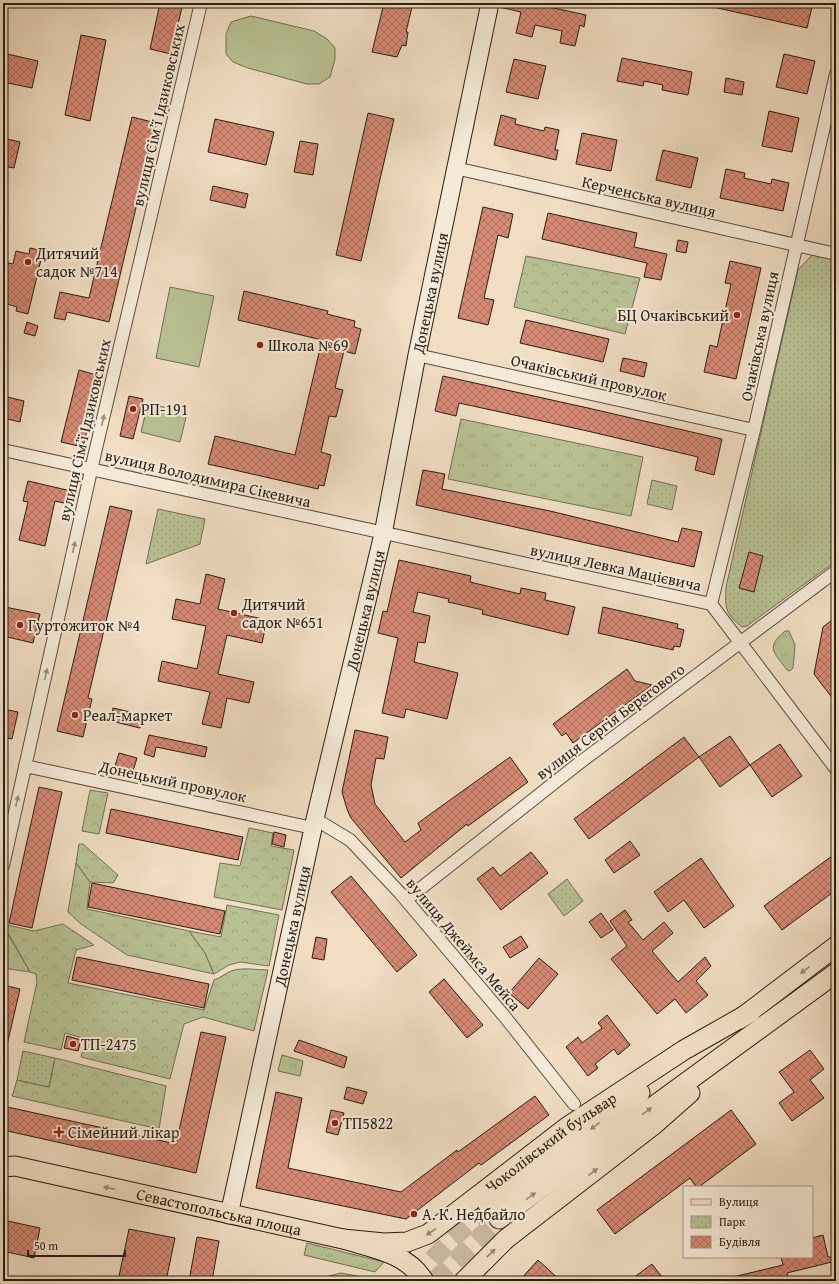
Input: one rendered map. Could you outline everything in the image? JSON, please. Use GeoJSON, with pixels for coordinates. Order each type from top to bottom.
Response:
{"type":"FeatureCollection","features":[{"type":"Feature","properties":{"kind":"main road","name":"Чоколівський бульвар"},"geometry":{"type":"LineString","coordinates":[[836,946],[493,1212],[760,1028],[836,973]]}},
{"type":"Feature","properties":{"kind":"main road","name":"Чоколівський бульвар"},"geometry":{"type":"LineString","coordinates":[[343,1239],[384,1243],[407,1242],[428,1234],[567,1126],[684,1050],[751,1012]]}},
{"type":"Feature","properties":{"kind":"main road","name":"Чоколівський бульвар"},"geometry":{"type":"LineString","coordinates":[[464,1281],[506,1239],[655,1124],[760,1028]]}},
{"type":"Feature","properties":{"kind":"main road","name":"Севастопольська площа"},"geometry":{"type":"LineString","coordinates":[[7,1165],[343,1239],[386,1251],[408,1262],[424,1281]]}},
{"type":"Feature","properties":{"kind":"street","name":"вулиця Сімʼї Ідзиковських"},"geometry":{"type":"LineString","coordinates":[[3,866],[91,468],[201,3]]}},
{"type":"Feature","properties":{"kind":"street","name":"Донецька вулиця"},"geometry":{"type":"LineString","coordinates":[[229,1215],[314,823],[383,534],[417,355],[490,3]]}},
{"type":"Feature","properties":{"kind":"street","name":"Очаківська вулиця"},"geometry":{"type":"LineString","coordinates":[[711,604],[754,430],[836,74]]}},
{"type":"Feature","properties":{"kind":"street","name":"Керченська вулиця"},"geometry":{"type":"LineString","coordinates":[[455,168],[836,254]]}},
{"type":"Feature","properties":{"kind":"street","name":"Очаківський провулок"},"geometry":{"type":"LineString","coordinates":[[417,355],[754,430]]}},
{"type":"Feature","properties":{"kind":"street","name":"вулиця Володимира Сікевича"},"geometry":{"type":"LineString","coordinates":[[3,450],[91,468],[383,534]]}},
{"type":"Feature","properties":{"kind":"street","name":"вулиця Левка Мацієвича"},"geometry":{"type":"LineString","coordinates":[[383,534],[711,604],[836,769]]}},
{"type":"Feature","properties":{"kind":"street","name":"вулиця Сергія Берегового"},"geometry":{"type":"LineString","coordinates":[[406,900],[578,764],[836,571]]}},
{"type":"Feature","properties":{"kind":"street","name":"Донецький провулок"},"geometry":{"type":"LineString","coordinates":[[25,766],[314,823]]}},
{"type":"Feature","properties":{"kind":"street","name":"вулиця Джеймса Мейса"},"geometry":{"type":"LineString","coordinates":[[314,823],[350,840],[406,900],[505,1016],[574,1104]]}},
{"type":"Feature","properties":{"kind":"green space"},"geometry":{"type":"Polygon","coordinates":[[[251,16],[314,31],[327,39],[335,48],[335,59],[330,77],[319,84],[307,84],[248,68],[233,62],[226,54],[226,34],[231,22],[251,16]]]}},
{"type":"Feature","properties":{"kind":"green space"},"geometry":{"type":"Polygon","coordinates":[[[812,255],[836,260],[836,561],[747,626],[742,627],[732,618],[727,610],[726,587],[798,270],[812,255]]]}},
{"type":"Feature","properties":{"kind":"green space"},"geometry":{"type":"Polygon","coordinates":[[[526,256],[640,278],[625,334],[514,307],[526,256]]]}},
{"type":"Feature","properties":{"kind":"green space"},"geometry":{"type":"Polygon","coordinates":[[[170,287],[214,296],[199,367],[156,358],[170,287]]]}},
{"type":"Feature","properties":{"kind":"green space"},"geometry":{"type":"Polygon","coordinates":[[[148,403],[187,413],[180,442],[141,432],[148,403]]]}},
{"type":"Feature","properties":{"kind":"green space"},"geometry":{"type":"Polygon","coordinates":[[[461,419],[643,457],[631,516],[448,479],[461,419]]]}},
{"type":"Feature","properties":{"kind":"green space"},"geometry":{"type":"Polygon","coordinates":[[[652,480],[677,486],[672,510],[647,504],[652,480]]]}},
{"type":"Feature","properties":{"kind":"green space"},"geometry":{"type":"Polygon","coordinates":[[[158,509],[205,519],[200,544],[146,564],[158,509]]]}},
{"type":"Feature","properties":{"kind":"green space"},"geometry":{"type":"Polygon","coordinates":[[[785,631],[789,631],[795,645],[793,668],[790,671],[787,670],[775,654],[773,646],[785,631]]]}},
{"type":"Feature","properties":{"kind":"green space"},"geometry":{"type":"Polygon","coordinates":[[[90,790],[108,793],[99,834],[82,831],[90,790]]]}},
{"type":"Feature","properties":{"kind":"green space"},"geometry":{"type":"Polygon","coordinates":[[[249,828],[273,833],[271,846],[294,850],[282,910],[214,897],[220,863],[240,866],[249,828]]]}},
{"type":"Feature","properties":{"kind":"green space"},"geometry":{"type":"Polygon","coordinates":[[[79,844],[83,844],[118,875],[113,883],[90,882],[76,863],[79,844]]]}},
{"type":"Feature","properties":{"kind":"green space"},"geometry":{"type":"Polygon","coordinates":[[[76,863],[90,882],[87,909],[189,931],[205,953],[214,974],[127,955],[81,924],[68,912],[76,863]]]}},
{"type":"Feature","properties":{"kind":"green space"},"geometry":{"type":"Polygon","coordinates":[[[567,879],[583,901],[564,916],[548,894],[567,879]]]}},
{"type":"Feature","properties":{"kind":"green space"},"geometry":{"type":"Polygon","coordinates":[[[227,905],[279,915],[269,966],[240,962],[229,965],[214,974],[205,953],[189,931],[221,937],[227,905]]]}},
{"type":"Feature","properties":{"kind":"green space"},"geometry":{"type":"Polygon","coordinates":[[[3,924],[34,931],[63,924],[94,945],[76,950],[68,983],[204,1010],[214,980],[235,970],[268,970],[254,1031],[203,1017],[184,1024],[170,1079],[81,1057],[86,1039],[65,1033],[61,1050],[24,1042],[37,982],[36,974],[30,972],[3,924]]]}},
{"type":"Feature","properties":{"kind":"green space"},"geometry":{"type":"Polygon","coordinates":[[[3,925],[30,972],[3,968],[3,925]]]}},
{"type":"Feature","properties":{"kind":"green space"},"geometry":{"type":"Polygon","coordinates":[[[23,1051],[55,1058],[49,1087],[17,1080],[23,1051]]]}},
{"type":"Feature","properties":{"kind":"green space"},"geometry":{"type":"Polygon","coordinates":[[[282,1055],[303,1061],[300,1076],[278,1071],[282,1055]]]}},
{"type":"Feature","properties":{"kind":"green space"},"geometry":{"type":"Polygon","coordinates":[[[55,1058],[166,1086],[159,1129],[12,1096],[17,1080],[49,1087],[55,1058]]]}},
{"type":"Feature","properties":{"kind":"green space"},"geometry":{"type":"Polygon","coordinates":[[[307,1243],[384,1262],[375,1272],[304,1255],[307,1243]]]}},
{"type":"Feature","properties":{"kind":"green space"},"geometry":{"type":"Polygon","coordinates":[[[341,1273],[384,1281],[320,1281],[329,1276],[341,1273]]]}},
{"type":"Feature","properties":{"kind":"building"},"geometry":{"type":"Polygon","coordinates":[[[160,3],[183,3],[171,54],[150,49],[160,3]]]}},
{"type":"Feature","properties":{"kind":"building"},"geometry":{"type":"Polygon","coordinates":[[[384,3],[413,3],[406,32],[408,32],[406,46],[402,45],[397,57],[372,52],[384,3]]]}},
{"type":"Feature","properties":{"kind":"building"},"geometry":{"type":"Polygon","coordinates":[[[500,3],[531,3],[586,15],[584,27],[580,25],[575,46],[560,43],[562,31],[535,25],[532,37],[516,33],[521,12],[499,7],[500,3]]]}},
{"type":"Feature","properties":{"kind":"building"},"geometry":{"type":"Polygon","coordinates":[[[713,3],[813,3],[807,28],[713,7],[713,3]]]}},
{"type":"Feature","properties":{"kind":"building"},"geometry":{"type":"Polygon","coordinates":[[[81,35],[106,40],[90,121],[65,115],[81,35]]]}},
{"type":"Feature","properties":{"kind":"building"},"geometry":{"type":"Polygon","coordinates":[[[3,53],[38,61],[32,88],[3,82],[3,53]]]}},
{"type":"Feature","properties":{"kind":"building"},"geometry":{"type":"Polygon","coordinates":[[[784,54],[815,61],[807,94],[776,87],[784,54]]]}},
{"type":"Feature","properties":{"kind":"building"},"geometry":{"type":"Polygon","coordinates":[[[622,58],[692,72],[688,95],[662,90],[663,85],[644,81],[643,86],[617,81],[622,58]]]}},
{"type":"Feature","properties":{"kind":"building"},"geometry":{"type":"Polygon","coordinates":[[[514,59],[546,66],[538,99],[506,92],[514,59]]]}},
{"type":"Feature","properties":{"kind":"building"},"geometry":{"type":"Polygon","coordinates":[[[726,78],[744,82],[742,95],[724,92],[726,78]]]}},
{"type":"Feature","properties":{"kind":"building"},"geometry":{"type":"Polygon","coordinates":[[[769,111],[799,118],[792,152],[762,146],[769,111]]]}},
{"type":"Feature","properties":{"kind":"building"},"geometry":{"type":"Polygon","coordinates":[[[368,113],[394,119],[361,261],[336,255],[368,113]]]}},
{"type":"Feature","properties":{"kind":"building"},"geometry":{"type":"Polygon","coordinates":[[[501,115],[516,119],[515,124],[544,131],[545,127],[559,130],[555,150],[558,150],[556,160],[494,145],[501,115]]]}},
{"type":"Feature","properties":{"kind":"building"},"geometry":{"type":"Polygon","coordinates":[[[132,117],[156,123],[109,322],[67,312],[65,320],[54,318],[60,292],[89,298],[132,117]]]}},
{"type":"Feature","properties":{"kind":"building"},"geometry":{"type":"Polygon","coordinates":[[[215,119],[274,132],[266,165],[208,152],[215,119]]]}},
{"type":"Feature","properties":{"kind":"building"},"geometry":{"type":"Polygon","coordinates":[[[582,133],[617,140],[611,171],[576,164],[582,133]]]}},
{"type":"Feature","properties":{"kind":"building"},"geometry":{"type":"Polygon","coordinates":[[[3,138],[20,142],[14,168],[3,166],[3,138]]]}},
{"type":"Feature","properties":{"kind":"building"},"geometry":{"type":"Polygon","coordinates":[[[300,141],[318,144],[313,175],[294,172],[300,141]]]}},
{"type":"Feature","properties":{"kind":"building"},"geometry":{"type":"Polygon","coordinates":[[[663,150],[698,158],[691,188],[656,180],[663,150]]]}},
{"type":"Feature","properties":{"kind":"building"},"geometry":{"type":"Polygon","coordinates":[[[726,169],[745,173],[744,178],[771,184],[772,179],[789,183],[783,211],[720,198],[726,169]]]}},
{"type":"Feature","properties":{"kind":"building"},"geometry":{"type":"Polygon","coordinates":[[[213,186],[248,194],[245,208],[210,200],[213,186]]]}},
{"type":"Feature","properties":{"kind":"building"},"geometry":{"type":"Polygon","coordinates":[[[483,207],[513,214],[508,238],[498,235],[484,298],[494,300],[488,325],[458,318],[483,207]]]}},
{"type":"Feature","properties":{"kind":"building"},"geometry":{"type":"Polygon","coordinates":[[[548,213],[637,233],[634,247],[667,254],[661,280],[644,277],[647,263],[542,239],[548,213]]]}},
{"type":"Feature","properties":{"kind":"building"},"geometry":{"type":"Polygon","coordinates":[[[678,240],[688,242],[686,253],[676,251],[678,240]]]}},
{"type":"Feature","properties":{"kind":"building"},"geometry":{"type":"Polygon","coordinates":[[[30,248],[43,251],[28,314],[16,311],[17,307],[4,303],[7,290],[3,289],[3,262],[13,264],[16,251],[29,254],[30,248]]]}},
{"type":"Feature","properties":{"kind":"building","name":"БЦ Очаківський"},"geometry":{"type":"Polygon","coordinates":[[[730,261],[761,268],[736,379],[704,372],[710,345],[717,347],[731,284],[725,283],[730,261]]]}},
{"type":"Feature","properties":{"kind":"building"},"geometry":{"type":"Polygon","coordinates":[[[244,291],[328,311],[327,314],[355,321],[354,327],[361,329],[355,354],[344,351],[335,388],[343,390],[336,417],[329,416],[321,452],[331,455],[324,486],[319,485],[318,489],[208,464],[215,436],[295,455],[322,340],[238,320],[244,291]]]}},
{"type":"Feature","properties":{"kind":"building"},"geometry":{"type":"Polygon","coordinates":[[[526,320],[609,339],[603,362],[520,343],[526,320]]]}},
{"type":"Feature","properties":{"kind":"building"},"geometry":{"type":"Polygon","coordinates":[[[27,322],[38,326],[35,336],[24,333],[27,322]]]}},
{"type":"Feature","properties":{"kind":"building"},"geometry":{"type":"Polygon","coordinates":[[[623,358],[647,363],[644,377],[620,371],[623,358]]]}},
{"type":"Feature","properties":{"kind":"building"},"geometry":{"type":"Polygon","coordinates":[[[79,370],[100,376],[83,447],[61,442],[79,370]]]}},
{"type":"Feature","properties":{"kind":"building"},"geometry":{"type":"Polygon","coordinates":[[[443,376],[722,439],[714,475],[695,470],[698,457],[583,430],[459,403],[456,416],[435,411],[443,376]]]}},
{"type":"Feature","properties":{"kind":"building"},"geometry":{"type":"Polygon","coordinates":[[[3,396],[24,401],[20,422],[3,418],[3,396]]]}},
{"type":"Feature","properties":{"kind":"building"},"geometry":{"type":"Polygon","coordinates":[[[129,396],[143,399],[133,439],[120,436],[129,396]]]}},
{"type":"Feature","properties":{"kind":"building"},"geometry":{"type":"Polygon","coordinates":[[[423,470],[445,474],[442,489],[550,511],[678,542],[682,528],[702,532],[694,567],[416,505],[423,470]]]}},
{"type":"Feature","properties":{"kind":"building"},"geometry":{"type":"Polygon","coordinates":[[[28,481],[71,491],[68,504],[55,501],[45,546],[19,540],[28,502],[23,501],[28,481]]]}},
{"type":"Feature","properties":{"kind":"building"},"geometry":{"type":"Polygon","coordinates":[[[110,506],[132,511],[88,698],[92,699],[83,737],[57,731],[110,506]]]}},
{"type":"Feature","properties":{"kind":"building"},"geometry":{"type":"Polygon","coordinates":[[[749,552],[763,556],[754,592],[739,588],[749,552]]]}},
{"type":"Feature","properties":{"kind":"building"},"geometry":{"type":"Polygon","coordinates":[[[399,560],[471,576],[470,582],[520,594],[521,588],[546,593],[545,600],[575,607],[568,635],[482,614],[483,610],[448,602],[449,599],[418,592],[413,612],[430,616],[425,643],[418,642],[414,662],[458,673],[447,719],[406,709],[404,718],[382,713],[398,638],[378,633],[383,611],[387,612],[399,560]]]}},
{"type":"Feature","properties":{"kind":"building"},"geometry":{"type":"Polygon","coordinates":[[[206,574],[225,579],[218,609],[267,620],[262,643],[227,635],[218,674],[254,682],[249,703],[227,698],[221,728],[202,724],[210,692],[158,681],[162,661],[197,669],[206,626],[172,619],[176,599],[200,604],[206,574]]]}},
{"type":"Feature","properties":{"kind":"building","name":"Гуртожиток №4"},"geometry":{"type":"Polygon","coordinates":[[[5,607],[40,614],[33,643],[3,636],[3,611],[5,611],[5,607]]]}},
{"type":"Feature","properties":{"kind":"building"},"geometry":{"type":"Polygon","coordinates":[[[603,607],[678,624],[677,628],[684,630],[680,647],[674,646],[673,650],[598,633],[603,607]]]}},
{"type":"Feature","properties":{"kind":"building"},"geometry":{"type":"Polygon","coordinates":[[[836,617],[836,703],[814,674],[823,627],[836,617]]]}},
{"type":"Feature","properties":{"kind":"building"},"geometry":{"type":"Polygon","coordinates":[[[627,669],[635,681],[652,685],[573,743],[566,733],[562,736],[553,724],[627,669]]]}},
{"type":"Feature","properties":{"kind":"building"},"geometry":{"type":"Polygon","coordinates":[[[113,708],[143,715],[140,728],[111,721],[113,708]]]}},
{"type":"Feature","properties":{"kind":"building"},"geometry":{"type":"Polygon","coordinates":[[[3,709],[18,712],[12,739],[3,737],[3,709]]]}},
{"type":"Feature","properties":{"kind":"building"},"geometry":{"type":"Polygon","coordinates":[[[355,730],[388,737],[384,759],[376,758],[371,785],[375,804],[405,842],[421,830],[418,823],[510,757],[528,782],[468,826],[467,824],[401,878],[351,818],[347,809],[342,792],[355,730]]]}},
{"type":"Feature","properties":{"kind":"building"},"geometry":{"type":"Polygon","coordinates":[[[149,735],[207,747],[205,757],[156,747],[154,757],[144,754],[149,735]]]}},
{"type":"Feature","properties":{"kind":"building"},"geometry":{"type":"Polygon","coordinates":[[[730,736],[750,765],[720,787],[699,757],[730,736]]]}},
{"type":"Feature","properties":{"kind":"building"},"geometry":{"type":"Polygon","coordinates":[[[684,737],[699,757],[589,839],[574,819],[684,737]]]}},
{"type":"Feature","properties":{"kind":"building"},"geometry":{"type":"Polygon","coordinates":[[[780,744],[802,776],[772,797],[750,765],[780,744]]]}},
{"type":"Feature","properties":{"kind":"building"},"geometry":{"type":"Polygon","coordinates":[[[119,753],[137,758],[133,771],[115,766],[119,753]]]}},
{"type":"Feature","properties":{"kind":"building"},"geometry":{"type":"Polygon","coordinates":[[[39,787],[62,792],[32,928],[9,923],[39,787]]]}},
{"type":"Feature","properties":{"kind":"building"},"geometry":{"type":"Polygon","coordinates":[[[111,809],[243,837],[238,860],[106,833],[111,809]]]}},
{"type":"Feature","properties":{"kind":"building"},"geometry":{"type":"Polygon","coordinates":[[[274,832],[286,835],[284,847],[272,844],[274,832]]]}},
{"type":"Feature","properties":{"kind":"building"},"geometry":{"type":"Polygon","coordinates":[[[630,841],[640,855],[614,873],[605,860],[630,841]]]}},
{"type":"Feature","properties":{"kind":"building"},"geometry":{"type":"Polygon","coordinates":[[[531,852],[548,873],[501,910],[477,879],[493,867],[500,876],[531,852]]]}},
{"type":"Feature","properties":{"kind":"building"},"geometry":{"type":"Polygon","coordinates":[[[836,853],[836,890],[782,930],[764,906],[836,853]]]}},
{"type":"Feature","properties":{"kind":"building"},"geometry":{"type":"Polygon","coordinates":[[[701,858],[734,906],[704,928],[684,900],[668,912],[654,892],[701,858]]]}},
{"type":"Feature","properties":{"kind":"building"},"geometry":{"type":"Polygon","coordinates":[[[351,876],[417,955],[397,972],[331,892],[351,876]]]}},
{"type":"Feature","properties":{"kind":"building"},"geometry":{"type":"Polygon","coordinates":[[[92,883],[225,911],[220,934],[88,907],[92,883]]]}},
{"type":"Feature","properties":{"kind":"building"},"geometry":{"type":"Polygon","coordinates":[[[625,910],[632,920],[628,922],[643,940],[664,922],[673,933],[652,951],[678,982],[705,957],[711,966],[696,981],[708,995],[686,1013],[675,999],[657,1014],[611,959],[627,946],[610,921],[625,910]]]}},
{"type":"Feature","properties":{"kind":"building"},"geometry":{"type":"Polygon","coordinates":[[[601,913],[613,930],[601,938],[589,922],[601,913]]]}},
{"type":"Feature","properties":{"kind":"building"},"geometry":{"type":"Polygon","coordinates":[[[521,936],[528,947],[510,958],[503,947],[521,936]]]}},
{"type":"Feature","properties":{"kind":"building"},"geometry":{"type":"Polygon","coordinates":[[[316,937],[327,939],[324,960],[312,958],[316,937]]]}},
{"type":"Feature","properties":{"kind":"building"},"geometry":{"type":"Polygon","coordinates":[[[77,957],[209,984],[204,1008],[72,980],[77,957]]]}},
{"type":"Feature","properties":{"kind":"building"},"geometry":{"type":"Polygon","coordinates":[[[539,958],[558,974],[528,1009],[509,993],[539,958]]]}},
{"type":"Feature","properties":{"kind":"building"},"geometry":{"type":"Polygon","coordinates":[[[444,979],[483,1025],[467,1038],[429,992],[444,979]]]}},
{"type":"Feature","properties":{"kind":"building"},"geometry":{"type":"Polygon","coordinates":[[[3,985],[20,989],[7,1045],[3,1044],[3,985]]]}},
{"type":"Feature","properties":{"kind":"building"},"geometry":{"type":"Polygon","coordinates":[[[607,1015],[630,1045],[618,1055],[614,1049],[595,1064],[598,1068],[588,1076],[566,1047],[578,1037],[582,1043],[602,1028],[598,1023],[607,1015]]]}},
{"type":"Feature","properties":{"kind":"building"},"geometry":{"type":"Polygon","coordinates":[[[201,1032],[226,1037],[196,1173],[3,1130],[3,1106],[176,1144],[201,1032]]]}},
{"type":"Feature","properties":{"kind":"building","name":"ТП-2475"},"geometry":{"type":"Polygon","coordinates":[[[67,1036],[81,1040],[78,1051],[64,1048],[67,1036]]]}},
{"type":"Feature","properties":{"kind":"building"},"geometry":{"type":"Polygon","coordinates":[[[299,1040],[347,1057],[344,1068],[294,1051],[299,1040]]]}},
{"type":"Feature","properties":{"kind":"building"},"geometry":{"type":"Polygon","coordinates":[[[810,1050],[824,1069],[810,1080],[824,1098],[792,1121],[779,1103],[794,1092],[779,1072],[810,1050]]]}},
{"type":"Feature","properties":{"kind":"building"},"geometry":{"type":"Polygon","coordinates":[[[347,1087],[367,1092],[363,1104],[344,1099],[347,1087]]]}},
{"type":"Feature","properties":{"kind":"building"},"geometry":{"type":"Polygon","coordinates":[[[276,1092],[302,1098],[288,1168],[401,1192],[457,1150],[458,1152],[535,1096],[549,1115],[481,1165],[479,1163],[406,1219],[256,1188],[276,1092]]]}},
{"type":"Feature","properties":{"kind":"building","name":"ТП5822"},"geometry":{"type":"Polygon","coordinates":[[[331,1110],[344,1113],[338,1135],[326,1132],[331,1110]]]}},
{"type":"Feature","properties":{"kind":"building"},"geometry":{"type":"Polygon","coordinates":[[[731,1110],[756,1144],[700,1186],[695,1186],[690,1178],[615,1234],[597,1210],[731,1110]]]}},
{"type":"Feature","properties":{"kind":"building"},"geometry":{"type":"Polygon","coordinates":[[[3,1220],[40,1228],[34,1258],[3,1251],[3,1220]]]}},
{"type":"Feature","properties":{"kind":"building"},"geometry":{"type":"Polygon","coordinates":[[[129,1229],[175,1238],[166,1281],[118,1281],[129,1229]]]}},
{"type":"Feature","properties":{"kind":"building"},"geometry":{"type":"Polygon","coordinates":[[[823,1235],[828,1257],[836,1257],[836,1261],[787,1273],[789,1281],[733,1281],[733,1277],[783,1265],[781,1258],[813,1258],[813,1238],[823,1235]]]}},
{"type":"Feature","properties":{"kind":"building"},"geometry":{"type":"Polygon","coordinates":[[[197,1237],[219,1241],[212,1281],[189,1281],[197,1237]]]}},
{"type":"Feature","properties":{"kind":"building"},"geometry":{"type":"Polygon","coordinates":[[[538,1260],[561,1281],[519,1281],[538,1260]]]}},
{"type":"Feature","properties":{"kind":"building"},"geometry":{"type":"Polygon","coordinates":[[[652,1264],[665,1281],[629,1281],[652,1264]]]}},
{"type":"Feature","properties":{"kind":"tunnel"},"geometry":{"type":"LineString","coordinates":[[413,1281],[449,1242],[488,1205]]}},
{"type":"Feature","properties":{"kind":"tunnel"},"geometry":{"type":"LineString","coordinates":[[434,1281],[499,1219]]}},
{"type":"Feature","properties":{"kind":"place","name":"Дитячий садок №714"},"geometry":{"type":"Point","coordinates":[28,262]}},
{"type":"Feature","properties":{"kind":"place","name":"БЦ Очаківський"},"geometry":{"type":"Point","coordinates":[737,315]}},
{"type":"Feature","properties":{"kind":"place","name":"Школа №69"},"geometry":{"type":"Point","coordinates":[260,345]}},
{"type":"Feature","properties":{"kind":"place","name":"РП-191"},"geometry":{"type":"Point","coordinates":[133,409]}},
{"type":"Feature","properties":{"kind":"place","name":"Дитячий садок №651"},"geometry":{"type":"Point","coordinates":[234,613]}},
{"type":"Feature","properties":{"kind":"place","name":"Гуртожиток №4"},"geometry":{"type":"Point","coordinates":[20,625]}},
{"type":"Feature","properties":{"kind":"place","name":"Реал-маркет"},"geometry":{"type":"Point","coordinates":[75,715]}},
{"type":"Feature","properties":{"kind":"place","name":"ТП-2475"},"geometry":{"type":"Point","coordinates":[73,1044]}},
{"type":"Feature","properties":{"kind":"place","name":"ТП5822"},"geometry":{"type":"Point","coordinates":[335,1123]}},
{"type":"Feature","properties":{"kind":"place","name":"Сімейний лікар"},"geometry":{"type":"Point","coordinates":[59,1132]}},
{"type":"Feature","properties":{"kind":"place","name":"А. К. Недбайло"},"geometry":{"type":"Point","coordinates":[414,1214]}}]}
